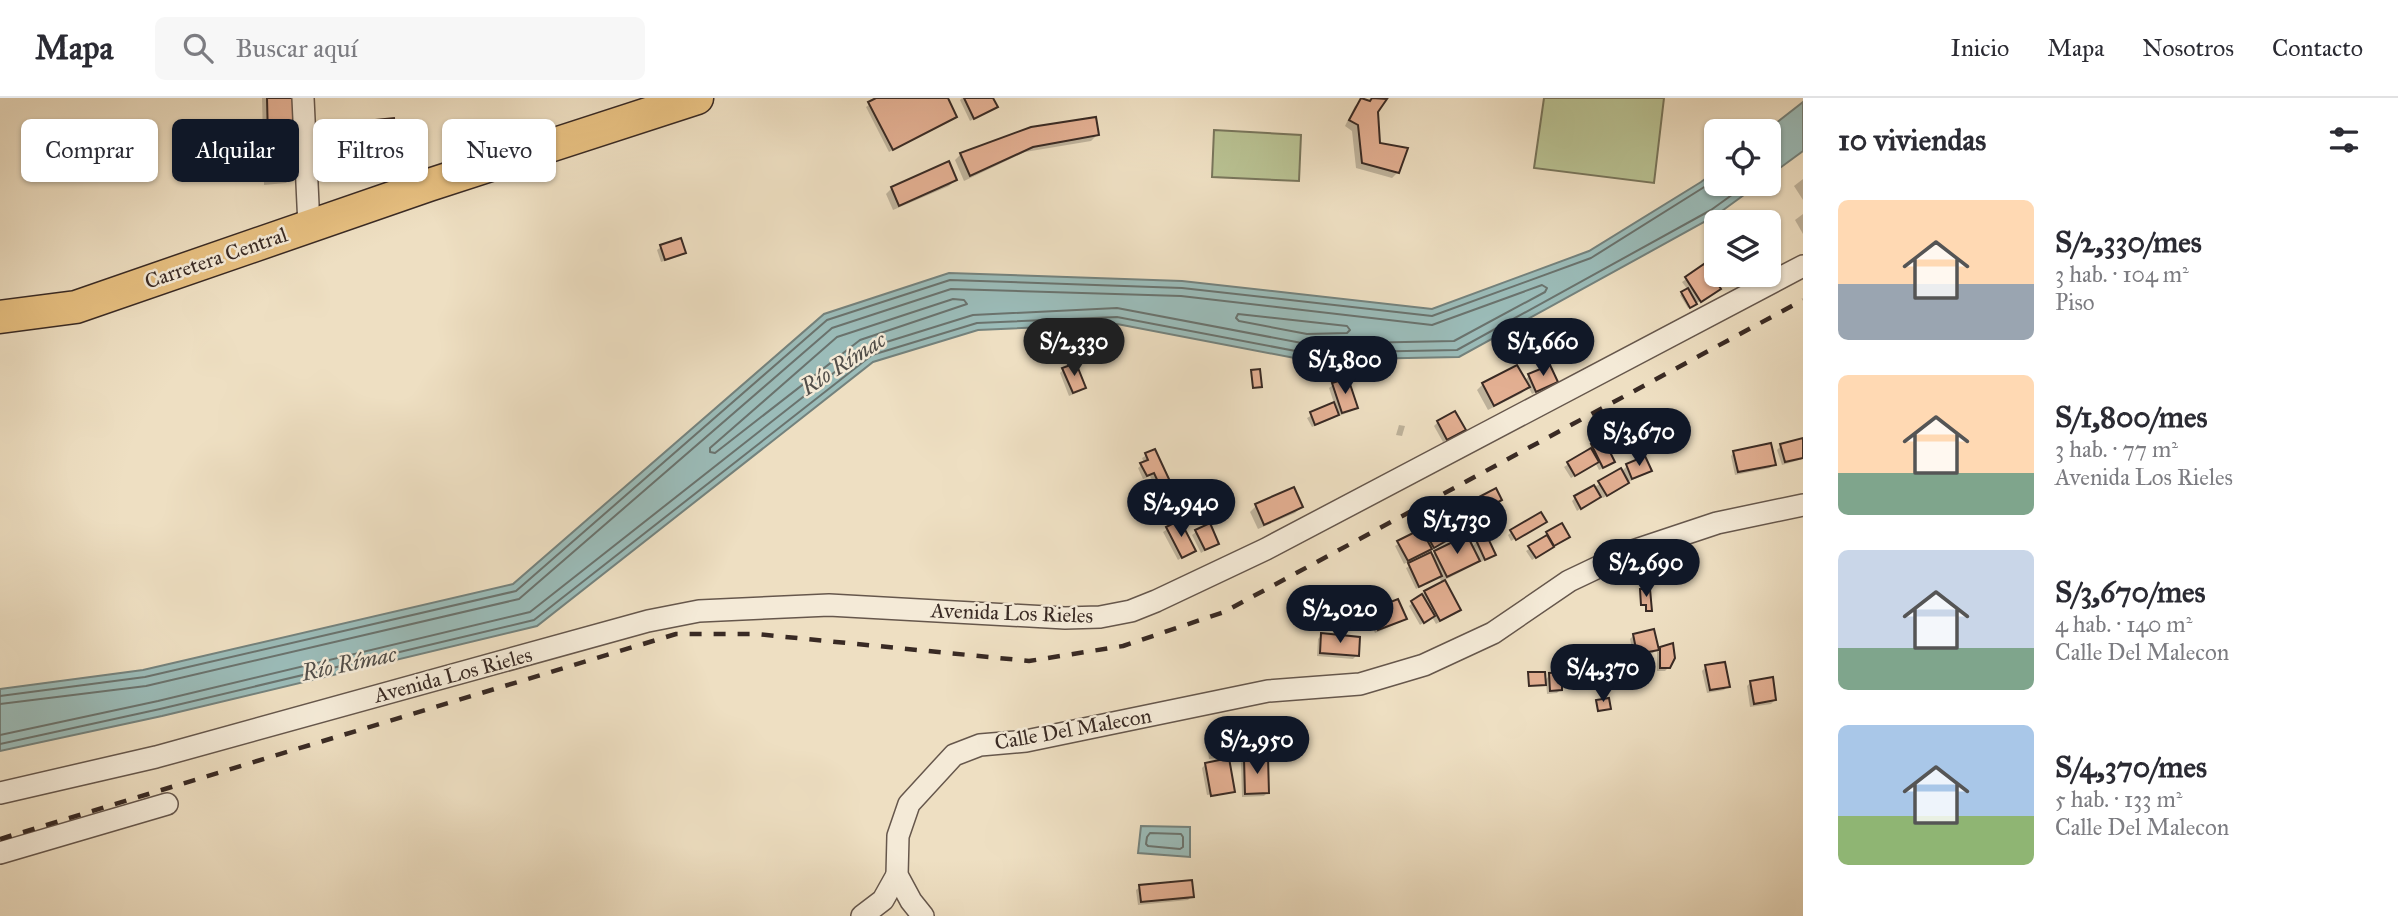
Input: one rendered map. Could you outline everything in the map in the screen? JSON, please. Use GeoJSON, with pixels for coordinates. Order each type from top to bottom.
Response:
{"type":"FeatureCollection","features":[{"type":"Feature","properties":{"kind":"highway","name":"Carretera Central"},"geometry":{"type":"LineString","coordinates":[[0,302],[70,295],[654,102],[697,98]]}},
{"type":"Feature","properties":{"kind":"highway","name":"Carretera Central"},"geometry":{"type":"LineString","coordinates":[[0,317],[76,307],[309,218]]}},
{"type":"Feature","properties":{"kind":"street"},"geometry":{"type":"LineString","coordinates":[[303,98],[309,218]]}},
{"type":"Feature","properties":{"kind":"street","name":"Avenida Los Rieles"},"geometry":{"type":"LineString","coordinates":[[0,793],[156,757],[648,621],[699,611],[829,605],[1065,618],[1100,617],[1131,611],[1266,549],[1803,266]]}},
{"type":"Feature","properties":{"kind":"street","name":"Calle Del Malecon"},"geometry":{"type":"LineString","coordinates":[[897,875],[898,836],[909,804],[954,755],[980,745],[1026,741],[1268,691],[1360,684],[1424,665],[1493,632],[1569,581],[1630,552],[1717,523],[1803,505]]}},
{"type":"Feature","properties":{"kind":"street"},"geometry":{"type":"LineString","coordinates":[[0,853],[167,804]]}},
{"type":"Feature","properties":{"kind":"street"},"geometry":{"type":"LineString","coordinates":[[863,916],[883,900],[897,875]]}},
{"type":"Feature","properties":{"kind":"street"},"geometry":{"type":"LineString","coordinates":[[897,875],[911,901],[923,916]]}},
{"type":"Feature","properties":{"kind":"green space"},"geometry":{"type":"Polygon","coordinates":[[[1544,98],[1664,98],[1654,183],[1534,168],[1544,98]]]}},
{"type":"Feature","properties":{"kind":"green space"},"geometry":{"type":"Polygon","coordinates":[[[1214,130],[1301,135],[1299,181],[1212,177],[1214,130]]]}},
{"type":"Feature","properties":{"kind":"water"},"geometry":{"type":"Polygon","coordinates":[[[1803,102],[1803,151],[1781,167],[1781,119],[1803,102]]]}},
{"type":"Feature","properties":{"kind":"water","name":"Río Rímac"},"geometry":{"type":"Polygon","coordinates":[[[1704,180],[1704,196],[1742,196],[1723,210],[1704,210],[1704,222],[1459,357],[1305,360],[1117,324],[978,330],[873,362],[537,626],[162,716],[0,751],[0,689],[143,670],[513,584],[824,314],[949,273],[1182,281],[1432,309],[1589,251],[1704,180]]]}},
{"type":"Feature","properties":{"kind":"water"},"geometry":{"type":"Polygon","coordinates":[[[1141,826],[1190,827],[1190,857],[1138,853],[1141,826]]]}},
{"type":"Feature","properties":{"kind":"building"},"geometry":{"type":"Polygon","coordinates":[[[267,98],[293,98],[293,119],[268,119],[267,98]]]}},
{"type":"Feature","properties":{"kind":"building"},"geometry":{"type":"Polygon","coordinates":[[[876,98],[948,98],[957,117],[893,150],[868,102],[876,98]]]}},
{"type":"Feature","properties":{"kind":"building"},"geometry":{"type":"Polygon","coordinates":[[[964,98],[993,98],[998,107],[974,119],[964,98]]]}},
{"type":"Feature","properties":{"kind":"building"},"geometry":{"type":"Polygon","coordinates":[[[1361,98],[1370,101],[1372,98],[1387,99],[1378,112],[1380,143],[1408,148],[1399,173],[1362,163],[1358,125],[1349,120],[1361,98]]]}},
{"type":"Feature","properties":{"kind":"building"},"geometry":{"type":"Polygon","coordinates":[[[1096,117],[1099,135],[1033,147],[970,176],[960,153],[1031,127],[1096,117]]]}},
{"type":"Feature","properties":{"kind":"building"},"geometry":{"type":"Polygon","coordinates":[[[949,161],[957,180],[899,206],[891,187],[949,161]]]}},
{"type":"Feature","properties":{"kind":"building"},"geometry":{"type":"Polygon","coordinates":[[[681,238],[686,253],[665,260],[660,245],[681,238]]]}},
{"type":"Feature","properties":{"kind":"building"},"geometry":{"type":"Polygon","coordinates":[[[1704,264],[1704,287],[1721,289],[1701,302],[1685,277],[1704,264]]]}},
{"type":"Feature","properties":{"kind":"building"},"geometry":{"type":"Polygon","coordinates":[[[1688,288],[1697,304],[1690,308],[1681,292],[1688,288]]]}},
{"type":"Feature","properties":{"kind":"building"},"geometry":{"type":"Polygon","coordinates":[[[1076,363],[1086,388],[1073,393],[1062,368],[1076,363]]]}},
{"type":"Feature","properties":{"kind":"building"},"geometry":{"type":"Polygon","coordinates":[[[1517,365],[1530,387],[1494,406],[1482,383],[1517,365]]]}},
{"type":"Feature","properties":{"kind":"building"},"geometry":{"type":"Polygon","coordinates":[[[1550,365],[1558,382],[1536,392],[1528,374],[1550,365]]]}},
{"type":"Feature","properties":{"kind":"building"},"geometry":{"type":"Polygon","coordinates":[[[1260,369],[1262,387],[1253,388],[1251,370],[1260,369]]]}},
{"type":"Feature","properties":{"kind":"building"},"geometry":{"type":"Polygon","coordinates":[[[1348,378],[1358,408],[1342,413],[1332,383],[1348,378]]]}},
{"type":"Feature","properties":{"kind":"building"},"geometry":{"type":"Polygon","coordinates":[[[1334,402],[1339,415],[1315,425],[1310,412],[1334,402]]]}},
{"type":"Feature","properties":{"kind":"building"},"geometry":{"type":"Polygon","coordinates":[[[1455,411],[1466,430],[1447,440],[1437,421],[1455,411]]]}},
{"type":"Feature","properties":{"kind":"building"},"geometry":{"type":"Polygon","coordinates":[[[1603,438],[1615,462],[1603,468],[1591,444],[1603,438]]]}},
{"type":"Feature","properties":{"kind":"building"},"geometry":{"type":"Polygon","coordinates":[[[1803,438],[1803,458],[1785,462],[1780,444],[1803,438]]]}},
{"type":"Feature","properties":{"kind":"building"},"geometry":{"type":"Polygon","coordinates":[[[1771,443],[1776,465],[1738,472],[1733,451],[1771,443]]]}},
{"type":"Feature","properties":{"kind":"building"},"geometry":{"type":"Polygon","coordinates":[[[1591,448],[1599,462],[1575,476],[1567,462],[1591,448]]]}},
{"type":"Feature","properties":{"kind":"building"},"geometry":{"type":"Polygon","coordinates":[[[1155,449],[1175,492],[1165,497],[1154,473],[1147,476],[1140,463],[1148,460],[1145,453],[1155,449]]]}},
{"type":"Feature","properties":{"kind":"building"},"geometry":{"type":"Polygon","coordinates":[[[1645,456],[1652,471],[1632,479],[1626,464],[1645,456]]]}},
{"type":"Feature","properties":{"kind":"building"},"geometry":{"type":"Polygon","coordinates":[[[1621,468],[1629,483],[1607,496],[1598,481],[1621,468]]]}},
{"type":"Feature","properties":{"kind":"building"},"geometry":{"type":"Polygon","coordinates":[[[1594,485],[1601,497],[1581,509],[1574,496],[1594,485]]]}},
{"type":"Feature","properties":{"kind":"building"},"geometry":{"type":"Polygon","coordinates":[[[1294,487],[1303,507],[1264,525],[1255,504],[1294,487]]]}},
{"type":"Feature","properties":{"kind":"building"},"geometry":{"type":"Polygon","coordinates":[[[1496,488],[1502,500],[1485,509],[1479,497],[1496,488]]]}},
{"type":"Feature","properties":{"kind":"building"},"geometry":{"type":"Polygon","coordinates":[[[1470,504],[1485,534],[1475,538],[1460,509],[1470,504]]]}},
{"type":"Feature","properties":{"kind":"building"},"geometry":{"type":"Polygon","coordinates":[[[1452,510],[1463,531],[1434,548],[1422,527],[1452,510]]]}},
{"type":"Feature","properties":{"kind":"building"},"geometry":{"type":"Polygon","coordinates":[[[1541,512],[1547,522],[1516,540],[1510,530],[1541,512]]]}},
{"type":"Feature","properties":{"kind":"building"},"geometry":{"type":"Polygon","coordinates":[[[1180,520],[1196,551],[1182,558],[1166,527],[1180,520]]]}},
{"type":"Feature","properties":{"kind":"building"},"geometry":{"type":"Polygon","coordinates":[[[1210,523],[1219,544],[1205,550],[1195,530],[1210,523]]]}},
{"type":"Feature","properties":{"kind":"building"},"geometry":{"type":"Polygon","coordinates":[[[1562,523],[1570,537],[1554,546],[1546,532],[1562,523]]]}},
{"type":"Feature","properties":{"kind":"building"},"geometry":{"type":"Polygon","coordinates":[[[1421,529],[1432,549],[1408,561],[1397,541],[1421,529]]]}},
{"type":"Feature","properties":{"kind":"building"},"geometry":{"type":"Polygon","coordinates":[[[1467,535],[1480,561],[1447,577],[1434,551],[1467,535]]]}},
{"type":"Feature","properties":{"kind":"building"},"geometry":{"type":"Polygon","coordinates":[[[1547,535],[1554,547],[1536,558],[1528,546],[1547,535]]]}},
{"type":"Feature","properties":{"kind":"building"},"geometry":{"type":"Polygon","coordinates":[[[1487,536],[1496,555],[1485,560],[1476,540],[1487,536]]]}},
{"type":"Feature","properties":{"kind":"building"},"geometry":{"type":"Polygon","coordinates":[[[1431,552],[1442,576],[1419,587],[1408,563],[1431,552]]]}},
{"type":"Feature","properties":{"kind":"building"},"geometry":{"type":"Polygon","coordinates":[[[1445,580],[1461,610],[1440,621],[1424,591],[1445,580]]]}},
{"type":"Feature","properties":{"kind":"building"},"geometry":{"type":"Polygon","coordinates":[[[1640,589],[1650,589],[1652,611],[1646,611],[1646,605],[1641,605],[1640,589]]]}},
{"type":"Feature","properties":{"kind":"building"},"geometry":{"type":"Polygon","coordinates":[[[1422,594],[1435,616],[1424,623],[1411,601],[1422,594]]]}},
{"type":"Feature","properties":{"kind":"building"},"geometry":{"type":"Polygon","coordinates":[[[1398,599],[1407,619],[1378,630],[1370,610],[1398,599]]]}},
{"type":"Feature","properties":{"kind":"building"},"geometry":{"type":"Polygon","coordinates":[[[1654,629],[1659,650],[1637,654],[1633,634],[1654,629]]]}},
{"type":"Feature","properties":{"kind":"building"},"geometry":{"type":"Polygon","coordinates":[[[1321,633],[1360,637],[1359,656],[1320,653],[1321,633]]]}},
{"type":"Feature","properties":{"kind":"building"},"geometry":{"type":"Polygon","coordinates":[[[1673,643],[1675,658],[1670,668],[1660,668],[1660,647],[1673,643]]]}},
{"type":"Feature","properties":{"kind":"building"},"geometry":{"type":"Polygon","coordinates":[[[1600,660],[1601,676],[1562,679],[1562,690],[1550,691],[1549,673],[1562,672],[1562,663],[1600,660]]]}},
{"type":"Feature","properties":{"kind":"building"},"geometry":{"type":"Polygon","coordinates":[[[1725,662],[1730,687],[1710,690],[1705,665],[1725,662]]]}},
{"type":"Feature","properties":{"kind":"building"},"geometry":{"type":"Polygon","coordinates":[[[1528,672],[1545,672],[1546,685],[1529,686],[1528,672]]]}},
{"type":"Feature","properties":{"kind":"building"},"geometry":{"type":"Polygon","coordinates":[[[1773,677],[1776,700],[1754,704],[1750,681],[1773,677]]]}},
{"type":"Feature","properties":{"kind":"building"},"geometry":{"type":"Polygon","coordinates":[[[1609,698],[1611,709],[1598,711],[1596,700],[1609,698]]]}},
{"type":"Feature","properties":{"kind":"building"},"geometry":{"type":"Polygon","coordinates":[[[1278,717],[1282,746],[1215,754],[1211,726],[1278,717]]]}},
{"type":"Feature","properties":{"kind":"building"},"geometry":{"type":"Polygon","coordinates":[[[1268,757],[1269,793],[1245,794],[1244,758],[1268,757]]]}},
{"type":"Feature","properties":{"kind":"building"},"geometry":{"type":"Polygon","coordinates":[[[1229,758],[1235,792],[1211,796],[1205,763],[1229,758]]]}},
{"type":"Feature","properties":{"kind":"building"},"geometry":{"type":"Polygon","coordinates":[[[1192,880],[1194,897],[1141,902],[1139,885],[1192,880]]]}},
{"type":"Feature","properties":{"kind":"railway"},"geometry":{"type":"LineString","coordinates":[[0,839],[676,634],[756,634],[1029,661],[1123,646],[1224,612],[1803,300]]}}]}
